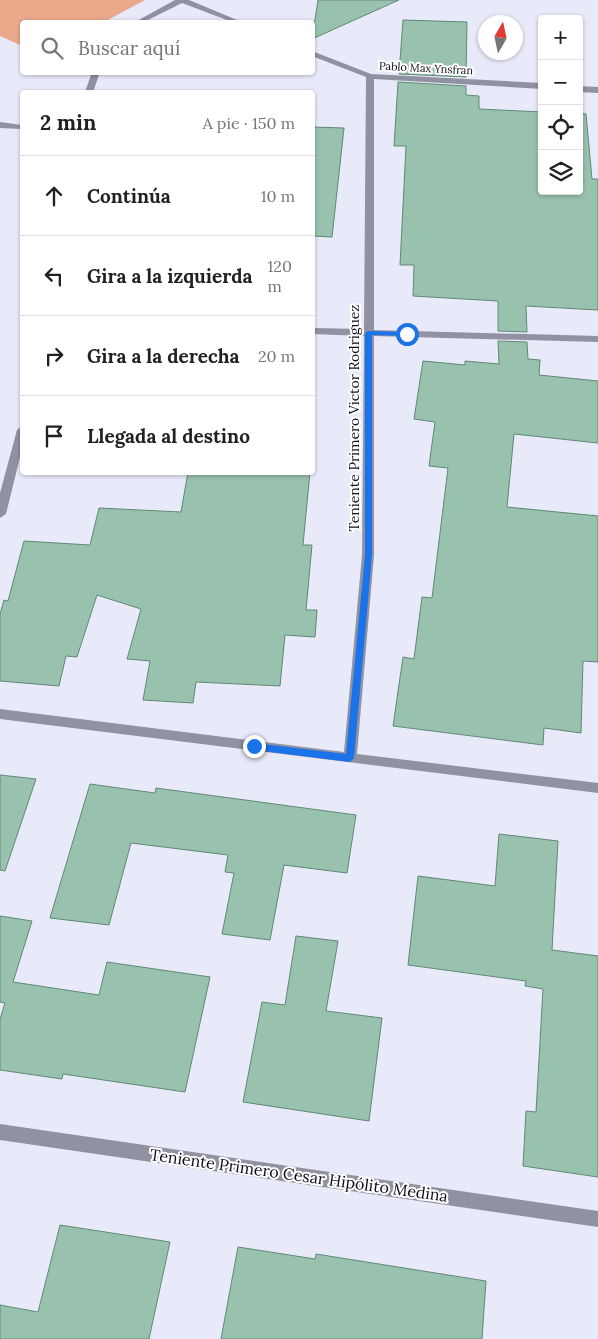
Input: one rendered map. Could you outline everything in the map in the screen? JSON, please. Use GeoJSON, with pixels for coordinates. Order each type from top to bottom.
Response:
{"type":"FeatureCollection","features":[{"type":"Feature","properties":{"kind":"street"},"geometry":{"type":"LineString","coordinates":[[143,20],[181,0],[233,20]]}},
{"type":"Feature","properties":{"kind":"street","name":"Pablo Max Ynsfran"},"geometry":{"type":"LineString","coordinates":[[315,54],[370,76],[538,86]]}},
{"type":"Feature","properties":{"kind":"street"},"geometry":{"type":"LineString","coordinates":[[90,90],[95,75]]}},
{"type":"Feature","properties":{"kind":"street","name":"Teniente Primero Victor Rodriguez"},"geometry":{"type":"LineString","coordinates":[[350,758],[368,555],[370,76]]}},
{"type":"Feature","properties":{"kind":"street"},"geometry":{"type":"LineString","coordinates":[[583,89],[598,90]]}},
{"type":"Feature","properties":{"kind":"street"},"geometry":{"type":"LineString","coordinates":[[0,126],[20,127]]}},
{"type":"Feature","properties":{"kind":"street"},"geometry":{"type":"LineString","coordinates":[[315,332],[598,339]]}},
{"type":"Feature","properties":{"kind":"street"},"geometry":{"type":"LineString","coordinates":[[0,514],[20,438]]}},
{"type":"Feature","properties":{"kind":"street"},"geometry":{"type":"LineString","coordinates":[[0,714],[598,788]]}},
{"type":"Feature","properties":{"kind":"street","name":"Teniente Primero Cesar Hipólito Medina"},"geometry":{"type":"LineString","coordinates":[[0,1132],[598,1218]]}},
{"type":"Feature","properties":{"kind":"shaded area"},"geometry":{"type":"Polygon","coordinates":[[[0,0],[145,0],[108,20],[20,20],[20,45],[0,36],[0,0]]]}},
{"type":"Feature","properties":{"kind":"building"},"geometry":{"type":"Polygon","coordinates":[[[318,0],[399,0],[315,38],[318,0]]]}},
{"type":"Feature","properties":{"kind":"building"},"geometry":{"type":"Polygon","coordinates":[[[403,20],[467,22],[466,77],[399,74],[403,20]]]}},
{"type":"Feature","properties":{"kind":"building"},"geometry":{"type":"Polygon","coordinates":[[[398,82],[466,86],[466,95],[479,96],[479,109],[538,112],[538,195],[583,195],[583,114],[586,114],[592,179],[598,179],[598,310],[526,306],[527,332],[498,331],[498,301],[413,296],[414,265],[400,265],[406,146],[394,146],[398,82]]]}},
{"type":"Feature","properties":{"kind":"building"},"geometry":{"type":"Polygon","coordinates":[[[315,127],[344,128],[332,237],[315,236],[315,127]]]}},
{"type":"Feature","properties":{"kind":"building"},"geometry":{"type":"Polygon","coordinates":[[[498,341],[527,342],[528,359],[540,360],[539,375],[598,381],[598,443],[514,434],[507,507],[598,516],[598,662],[583,661],[581,733],[544,728],[543,745],[393,726],[403,657],[414,659],[422,597],[432,598],[448,468],[429,466],[435,422],[414,419],[423,361],[465,365],[465,361],[499,364],[498,341]]]}},
{"type":"Feature","properties":{"kind":"building"},"geometry":{"type":"Polygon","coordinates":[[[187,475],[310,475],[303,545],[312,545],[306,610],[317,610],[315,637],[285,635],[280,686],[196,682],[193,703],[143,700],[150,661],[127,659],[141,609],[97,595],[77,657],[66,656],[59,686],[0,681],[0,614],[4,600],[8,601],[24,541],[90,545],[99,508],[181,512],[187,475]]]}},
{"type":"Feature","properties":{"kind":"building"},"geometry":{"type":"Polygon","coordinates":[[[0,775],[36,779],[5,871],[0,870],[0,775]]]}},
{"type":"Feature","properties":{"kind":"building"},"geometry":{"type":"Polygon","coordinates":[[[90,784],[155,793],[156,788],[356,815],[347,873],[284,865],[270,940],[222,934],[234,873],[225,872],[228,855],[131,843],[109,925],[50,918],[90,784]]]}},
{"type":"Feature","properties":{"kind":"building"},"geometry":{"type":"Polygon","coordinates":[[[499,834],[558,841],[552,950],[598,956],[598,1177],[523,1166],[526,1111],[536,1112],[543,989],[525,986],[526,981],[408,965],[418,876],[495,886],[499,834]]]}},
{"type":"Feature","properties":{"kind":"building"},"geometry":{"type":"Polygon","coordinates":[[[0,916],[32,921],[13,982],[99,995],[107,962],[210,977],[185,1092],[63,1074],[62,1079],[0,1070],[0,1019],[5,1003],[0,1002],[0,916]]]}},
{"type":"Feature","properties":{"kind":"building"},"geometry":{"type":"Polygon","coordinates":[[[296,936],[338,941],[326,1011],[382,1018],[369,1121],[243,1102],[262,1002],[285,1005],[296,936]]]}},
{"type":"Feature","properties":{"kind":"building"},"geometry":{"type":"Polygon","coordinates":[[[60,1225],[170,1242],[149,1339],[0,1339],[0,1305],[38,1312],[60,1225]]]}},
{"type":"Feature","properties":{"kind":"building"},"geometry":{"type":"Polygon","coordinates":[[[238,1247],[315,1259],[316,1254],[486,1281],[482,1339],[221,1339],[238,1247]]]}},
{"type":"Feature","properties":{"kind":"route"},"geometry":{"type":"LineString","coordinates":[[254,746],[350,758],[368,555],[368,333],[407,334]]}}]}
